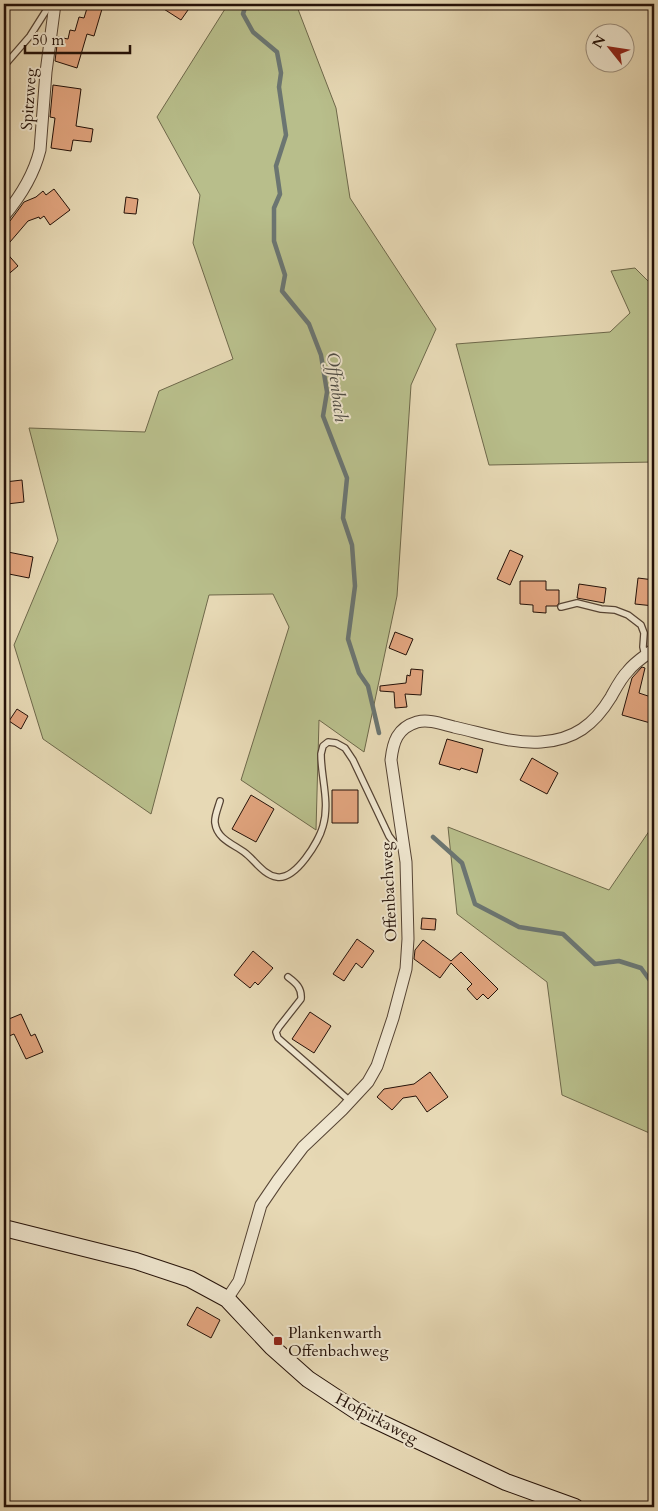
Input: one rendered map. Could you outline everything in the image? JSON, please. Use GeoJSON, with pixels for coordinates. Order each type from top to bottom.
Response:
{"type":"FeatureCollection","features":[{"type":"Feature","properties":{"kind":"street","name":"Spitzweg"},"geometry":{"type":"LineString","coordinates":[[4,216],[17,200],[37,161],[42,132],[53,4]]}},
{"type":"Feature","properties":{"kind":"street","name":"Offenbachweg"},"geometry":{"type":"LineString","coordinates":[[227,1299],[239,1281],[261,1205],[304,1148],[368,1082],[377,1066],[394,1018],[406,969],[408,939],[404,848],[392,760],[392,745],[401,732],[409,725],[427,721],[508,739],[540,742],[557,740],[577,734],[592,723],[609,701],[626,672],[649,652]]}},
{"type":"Feature","properties":{"kind":"street","name":"Hofpirkaweg"},"geometry":{"type":"LineString","coordinates":[[4,1228],[136,1261],[190,1279],[227,1299],[272,1347],[308,1378],[358,1412],[506,1482],[575,1507]]}},
{"type":"Feature","properties":{"kind":"lane"},"geometry":{"type":"LineString","coordinates":[[4,66],[30,36],[49,6],[53,4]]}},
{"type":"Feature","properties":{"kind":"lane"},"geometry":{"type":"LineString","coordinates":[[561,607],[577,603],[601,609],[616,610],[628,615],[641,625],[644,633],[643,647],[649,652]]}},
{"type":"Feature","properties":{"kind":"lane"},"geometry":{"type":"LineString","coordinates":[[220,801],[214,822],[218,833],[225,840],[246,853],[254,863],[277,878],[287,876],[306,859],[323,828],[326,812],[321,754],[323,746],[328,742],[336,743],[345,748],[353,760],[388,836],[395,844],[404,848]]}},
{"type":"Feature","properties":{"kind":"lane"},"geometry":{"type":"LineString","coordinates":[[288,977],[299,986],[302,994],[301,999],[276,1032],[278,1038],[350,1101]]}},
{"type":"Feature","properties":{"kind":"green space"},"geometry":{"type":"Polygon","coordinates":[[[247,4],[296,4],[336,108],[350,198],[436,329],[411,385],[397,596],[364,752],[319,720],[316,830],[241,780],[289,627],[273,594],[209,595],[151,814],[43,739],[14,645],[58,540],[29,428],[145,432],[159,391],[233,359],[193,243],[200,195],[157,117],[225,9],[247,4]]]}},
{"type":"Feature","properties":{"kind":"green space"},"geometry":{"type":"Polygon","coordinates":[[[635,268],[654,287],[654,462],[489,465],[456,344],[610,332],[630,313],[611,271],[635,268]]]}},
{"type":"Feature","properties":{"kind":"green space"},"geometry":{"type":"Polygon","coordinates":[[[654,824],[654,1135],[562,1095],[547,982],[457,914],[448,827],[609,890],[654,824]]]}},
{"type":"Feature","properties":{"kind":"building"},"geometry":{"type":"Polygon","coordinates":[[[156,4],[178,4],[188,10],[181,20],[156,4]]]}},
{"type":"Feature","properties":{"kind":"building"},"geometry":{"type":"Polygon","coordinates":[[[88,5],[102,9],[94,36],[87,34],[77,68],[55,61],[58,37],[68,39],[70,30],[75,31],[79,17],[84,18],[88,5]]]}},
{"type":"Feature","properties":{"kind":"building"},"geometry":{"type":"Polygon","coordinates":[[[53,85],[81,89],[76,126],[93,129],[91,142],[73,140],[71,151],[51,148],[55,118],[50,117],[53,85]]]}},
{"type":"Feature","properties":{"kind":"building"},"geometry":{"type":"Polygon","coordinates":[[[54,189],[70,210],[50,225],[44,216],[40,219],[39,217],[28,221],[4,249],[4,223],[10,221],[24,202],[36,197],[43,191],[46,195],[54,189]]]}},
{"type":"Feature","properties":{"kind":"building"},"geometry":{"type":"Polygon","coordinates":[[[126,197],[138,199],[136,214],[124,213],[126,197]]]}},
{"type":"Feature","properties":{"kind":"building"},"geometry":{"type":"Polygon","coordinates":[[[4,250],[18,266],[4,278],[4,250]]]}},
{"type":"Feature","properties":{"kind":"building"},"geometry":{"type":"Polygon","coordinates":[[[22,480],[24,502],[7,504],[5,482],[22,480]]]}},
{"type":"Feature","properties":{"kind":"building"},"geometry":{"type":"Polygon","coordinates":[[[510,550],[523,556],[510,585],[497,579],[510,550]]]}},
{"type":"Feature","properties":{"kind":"building"},"geometry":{"type":"Polygon","coordinates":[[[8,552],[33,557],[29,578],[4,573],[8,552]]]}},
{"type":"Feature","properties":{"kind":"building"},"geometry":{"type":"Polygon","coordinates":[[[638,578],[654,580],[654,606],[635,604],[638,578]]]}},
{"type":"Feature","properties":{"kind":"building"},"geometry":{"type":"Polygon","coordinates":[[[520,581],[546,581],[546,590],[559,590],[559,603],[557,606],[546,606],[546,613],[533,612],[533,605],[520,604],[520,581]]]}},
{"type":"Feature","properties":{"kind":"building"},"geometry":{"type":"Polygon","coordinates":[[[579,584],[606,588],[604,603],[577,598],[579,584]]]}},
{"type":"Feature","properties":{"kind":"building"},"geometry":{"type":"Polygon","coordinates":[[[395,632],[413,639],[406,655],[389,648],[395,632]]]}},
{"type":"Feature","properties":{"kind":"building"},"geometry":{"type":"Polygon","coordinates":[[[642,667],[645,668],[639,693],[654,698],[654,724],[622,715],[632,678],[642,667]]]}},
{"type":"Feature","properties":{"kind":"building"},"geometry":{"type":"Polygon","coordinates":[[[411,669],[423,670],[421,695],[405,694],[407,707],[395,708],[394,692],[380,691],[380,686],[406,683],[407,675],[410,676],[411,669]]]}},
{"type":"Feature","properties":{"kind":"building"},"geometry":{"type":"Polygon","coordinates":[[[17,709],[28,716],[21,729],[9,721],[17,709]]]}},
{"type":"Feature","properties":{"kind":"building"},"geometry":{"type":"Polygon","coordinates":[[[447,739],[483,749],[477,773],[439,764],[447,739]]]}},
{"type":"Feature","properties":{"kind":"building"},"geometry":{"type":"Polygon","coordinates":[[[532,758],[558,773],[547,794],[520,780],[532,758]]]}},
{"type":"Feature","properties":{"kind":"building"},"geometry":{"type":"Polygon","coordinates":[[[332,790],[358,790],[358,823],[332,823],[332,790]]]}},
{"type":"Feature","properties":{"kind":"building"},"geometry":{"type":"Polygon","coordinates":[[[251,795],[274,809],[256,842],[232,829],[251,795]]]}},
{"type":"Feature","properties":{"kind":"building"},"geometry":{"type":"Polygon","coordinates":[[[422,918],[436,919],[435,930],[421,929],[422,918]]]}},
{"type":"Feature","properties":{"kind":"building"},"geometry":{"type":"Polygon","coordinates":[[[357,939],[374,951],[362,968],[356,963],[344,981],[333,974],[357,939]]]}},
{"type":"Feature","properties":{"kind":"building"},"geometry":{"type":"Polygon","coordinates":[[[423,940],[451,961],[461,952],[498,989],[488,999],[483,994],[477,1000],[467,989],[472,984],[451,963],[440,978],[414,959],[415,950],[423,940]]]}},
{"type":"Feature","properties":{"kind":"building"},"geometry":{"type":"Polygon","coordinates":[[[253,951],[273,968],[258,985],[255,982],[250,988],[234,975],[253,951]]]}},
{"type":"Feature","properties":{"kind":"building"},"geometry":{"type":"Polygon","coordinates":[[[310,1012],[331,1026],[314,1053],[292,1039],[310,1012]]]}},
{"type":"Feature","properties":{"kind":"building"},"geometry":{"type":"Polygon","coordinates":[[[21,1014],[31,1036],[35,1034],[43,1052],[26,1059],[14,1034],[9,1036],[4,1024],[4,1021],[21,1014]]]}},
{"type":"Feature","properties":{"kind":"building"},"geometry":{"type":"Polygon","coordinates":[[[430,1072],[448,1097],[427,1112],[416,1096],[403,1098],[392,1110],[377,1097],[384,1089],[414,1084],[430,1072]]]}},
{"type":"Feature","properties":{"kind":"building"},"geometry":{"type":"Polygon","coordinates":[[[197,1307],[220,1320],[211,1338],[187,1325],[197,1307]]]}},
{"type":"Feature","properties":{"kind":"waterway","name":"Offenbach"},"geometry":{"type":"LineString","coordinates":[[246,4],[243,14],[253,32],[277,52],[281,73],[279,87],[286,135],[276,166],[280,194],[274,208],[274,241],[285,275],[282,291],[309,324],[321,355],[327,392],[323,416],[347,478],[343,518],[352,545],[355,586],[348,639],[359,673],[368,686],[379,733]]}},
{"type":"Feature","properties":{"kind":"waterway","name":"Offenbach"},"geometry":{"type":"LineString","coordinates":[[433,837],[462,863],[475,904],[519,927],[563,934],[595,964],[619,961],[641,968],[654,986]]}},
{"type":"Feature","properties":{"kind":"place","name":"Plankenwarth Offenbachweg"},"geometry":{"type":"Point","coordinates":[278,1341]}}]}
